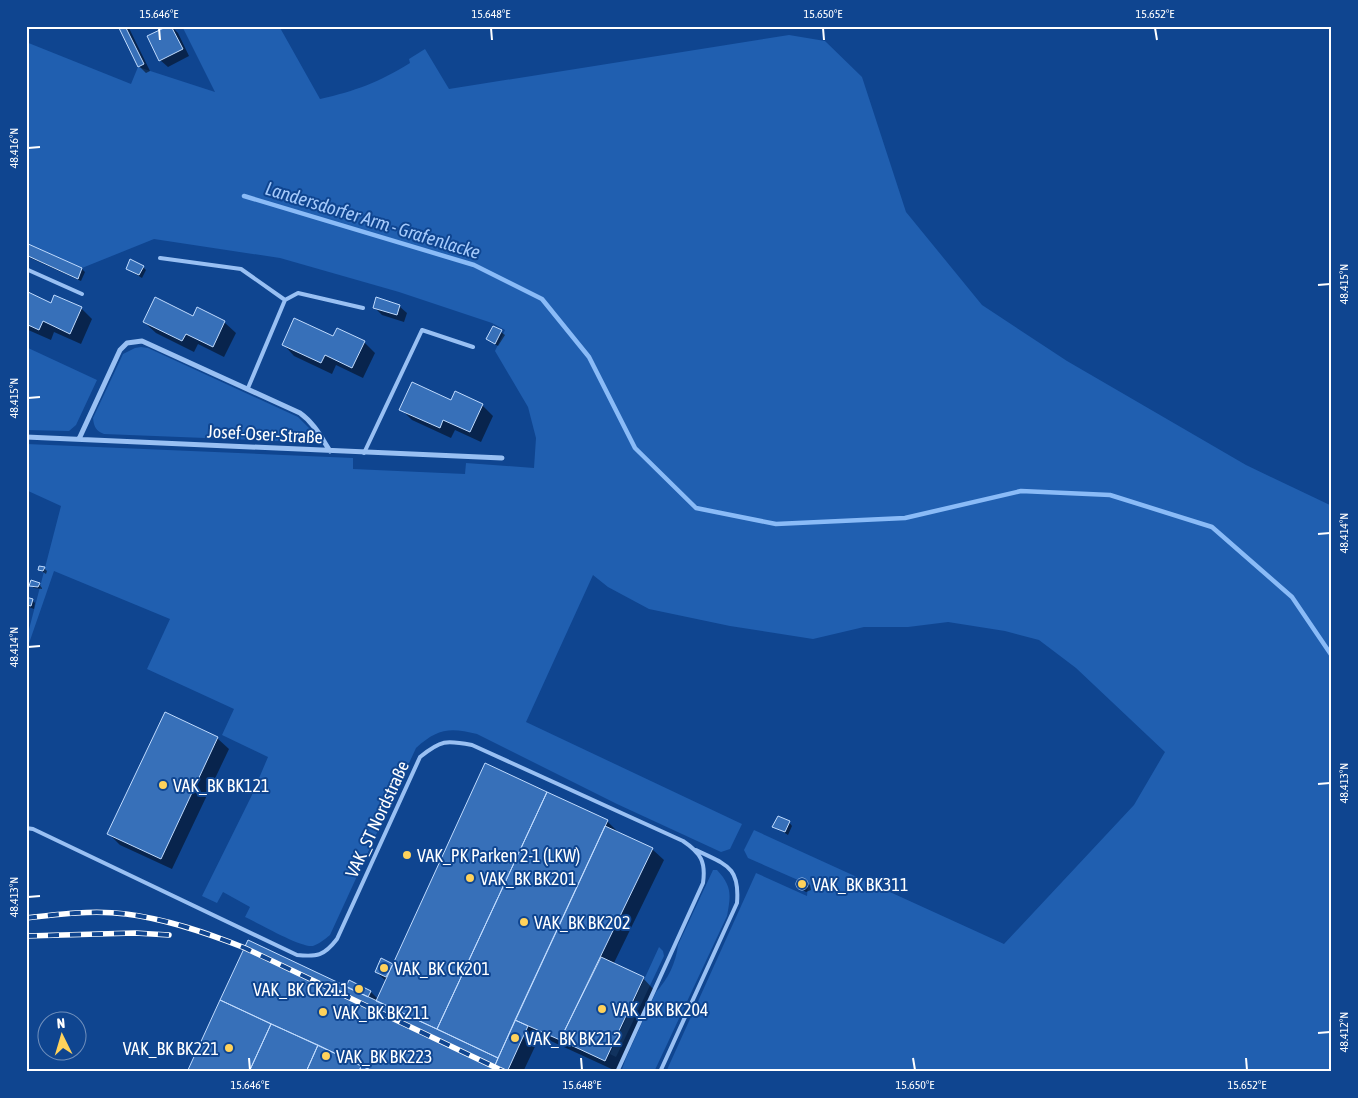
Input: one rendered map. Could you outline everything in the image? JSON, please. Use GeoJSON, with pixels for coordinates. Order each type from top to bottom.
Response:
{"type":"FeatureCollection","features":[{"type":"Feature","properties":{"kind":"street"},"geometry":{"type":"LineString","coordinates":[[79,439],[120,350],[128,343],[142,341],[300,413],[308,419],[330,450]]}},
{"type":"Feature","properties":{"kind":"street","name":"Josef-Oser-Straße"},"geometry":{"type":"LineString","coordinates":[[26,437],[502,458]]}},
{"type":"Feature","properties":{"kind":"lane"},"geometry":{"type":"LineString","coordinates":[[160,258],[241,269],[285,300]]}},
{"type":"Feature","properties":{"kind":"lane"},"geometry":{"type":"LineString","coordinates":[[26,269],[82,294]]}},
{"type":"Feature","properties":{"kind":"lane"},"geometry":{"type":"LineString","coordinates":[[248,388],[285,300],[298,293],[363,308]]}},
{"type":"Feature","properties":{"kind":"lane"},"geometry":{"type":"LineString","coordinates":[[364,452],[422,330],[473,347]]}},
{"type":"Feature","properties":{"kind":"lane","name":"VAK_ST Nordstraße"},"geometry":{"type":"LineString","coordinates":[[26,828],[34,829],[297,955],[314,956],[328,950],[337,939],[420,758],[435,745],[452,741],[472,746],[683,841],[727,866],[734,874],[738,887],[737,903],[660,1072]]}},
{"type":"Feature","properties":{"kind":"lane"},"geometry":{"type":"LineString","coordinates":[[616,1072],[703,883],[705,870],[702,860],[695,849]]}},
{"type":"Feature","properties":{"kind":"shaded area"},"geometry":{"type":"Polygon","coordinates":[[[182,26],[279,26],[320,99],[345,93],[388,76],[410,63],[409,59],[425,49],[449,89],[789,35],[825,41],[862,77],[906,212],[982,305],[1067,361],[1246,465],[1332,506],[1332,1072],[666,1072],[756,873],[807,896],[808,884],[806,879],[798,880],[748,858],[744,850],[754,830],[1004,944],[1134,805],[1165,752],[1076,668],[1039,640],[1005,631],[948,622],[908,627],[864,627],[813,639],[730,626],[649,609],[608,587],[593,575],[526,722],[742,824],[730,849],[721,852],[617,804],[477,734],[451,730],[437,733],[416,748],[330,935],[322,941],[313,946],[307,946],[279,934],[245,917],[250,907],[223,892],[217,903],[202,896],[251,797],[268,757],[222,735],[234,709],[147,669],[170,619],[54,571],[26,652],[26,641],[61,506],[26,490],[26,444],[353,458],[353,469],[465,474],[466,463],[534,468],[536,438],[528,407],[495,351],[505,330],[492,323],[399,292],[280,258],[154,239],[82,268],[26,243],[26,42],[131,84],[138,67],[215,92],[182,26]]]}},
{"type":"Feature","properties":{"kind":"shaded area"},"geometry":{"type":"Polygon","coordinates":[[[26,347],[97,380],[76,425],[69,431],[26,430],[26,347]]]}},
{"type":"Feature","properties":{"kind":"shaded area"},"geometry":{"type":"Polygon","coordinates":[[[141,347],[148,348],[298,417],[310,429],[311,438],[305,442],[104,434],[99,432],[93,418],[123,354],[141,347]]]}},
{"type":"Feature","properties":{"kind":"shaded area"},"geometry":{"type":"Polygon","coordinates":[[[713,870],[717,870],[728,886],[730,896],[727,916],[654,1072],[621,1072],[656,992],[671,970],[678,945],[713,870]]]}},
{"type":"Feature","properties":{"kind":"shaded area"},"geometry":{"type":"Polygon","coordinates":[[[659,947],[663,951],[664,956],[616,1057],[610,1054],[659,947]]]}},
{"type":"Feature","properties":{"kind":"building"},"geometry":{"type":"Polygon","coordinates":[[[118,26],[125,26],[144,64],[138,67],[118,26]]]}},
{"type":"Feature","properties":{"kind":"building"},"geometry":{"type":"Polygon","coordinates":[[[171,26],[183,49],[159,61],[147,36],[171,26]]]}},
{"type":"Feature","properties":{"kind":"building"},"geometry":{"type":"Polygon","coordinates":[[[26,243],[82,268],[78,279],[26,255],[26,243]]]}},
{"type":"Feature","properties":{"kind":"building"},"geometry":{"type":"Polygon","coordinates":[[[130,259],[144,266],[139,275],[126,269],[130,259]]]}},
{"type":"Feature","properties":{"kind":"building"},"geometry":{"type":"Polygon","coordinates":[[[26,291],[51,303],[54,295],[82,307],[70,334],[43,321],[39,330],[26,324],[26,291]]]}},
{"type":"Feature","properties":{"kind":"building"},"geometry":{"type":"Polygon","coordinates":[[[155,297],[193,316],[197,307],[225,321],[213,347],[186,334],[182,341],[143,322],[155,297]]]}},
{"type":"Feature","properties":{"kind":"building"},"geometry":{"type":"Polygon","coordinates":[[[376,297],[400,305],[397,315],[373,308],[376,297]]]}},
{"type":"Feature","properties":{"kind":"building"},"geometry":{"type":"Polygon","coordinates":[[[294,318],[333,336],[337,328],[365,341],[352,368],[325,355],[321,363],[282,345],[294,318]]]}},
{"type":"Feature","properties":{"kind":"building"},"geometry":{"type":"Polygon","coordinates":[[[493,326],[502,330],[495,344],[486,339],[493,326]]]}},
{"type":"Feature","properties":{"kind":"building"},"geometry":{"type":"Polygon","coordinates":[[[412,382],[451,400],[455,391],[483,404],[470,432],[443,420],[440,428],[399,410],[412,382]]]}},
{"type":"Feature","properties":{"kind":"building"},"geometry":{"type":"Polygon","coordinates":[[[39,566],[45,567],[43,571],[38,570],[39,566]]]}},
{"type":"Feature","properties":{"kind":"building"},"geometry":{"type":"Polygon","coordinates":[[[31,580],[40,583],[38,587],[29,586],[31,580]]]}},
{"type":"Feature","properties":{"kind":"building"},"geometry":{"type":"Polygon","coordinates":[[[26,597],[33,599],[31,606],[26,605],[26,597]]]}},
{"type":"Feature","properties":{"kind":"building","name":"VAK_BK BK121"},"geometry":{"type":"Polygon","coordinates":[[[165,712],[218,737],[161,859],[107,834],[165,712]]]}},
{"type":"Feature","properties":{"kind":"building","name":"VAK_BK BK201"},"geometry":{"type":"Polygon","coordinates":[[[485,763],[547,792],[437,1029],[376,1001],[485,763]]]}},
{"type":"Feature","properties":{"kind":"building","name":"VAK_BK BK202"},"geometry":{"type":"Polygon","coordinates":[[[547,792],[608,820],[498,1058],[437,1029],[547,792]]]}},
{"type":"Feature","properties":{"kind":"building"},"geometry":{"type":"Polygon","coordinates":[[[778,816],[790,821],[785,832],[772,827],[778,816]]]}},
{"type":"Feature","properties":{"kind":"building"},"geometry":{"type":"Polygon","coordinates":[[[605,826],[653,848],[560,1040],[515,1020],[605,826]]]}},
{"type":"Feature","properties":{"kind":"building","name":"VAK_BK BK311"},"geometry":{"type":"Polygon","coordinates":[[[802,878],[808,884],[802,890],[796,884],[802,878]]]}},
{"type":"Feature","properties":{"kind":"building","name":"VAK_BK BK211"},"geometry":{"type":"Polygon","coordinates":[[[248,940],[498,1058],[492,1072],[375,1072],[220,1000],[248,940]]]}},
{"type":"Feature","properties":{"kind":"building","name":"VAK_BK BK204"},"geometry":{"type":"Polygon","coordinates":[[[601,957],[644,977],[605,1061],[560,1040],[601,957]]]}},
{"type":"Feature","properties":{"kind":"building","name":"VAK_BK CK201"},"geometry":{"type":"Polygon","coordinates":[[[381,958],[393,964],[386,977],[375,972],[381,958]]]}},
{"type":"Feature","properties":{"kind":"building","name":"VAK_BK CK211"},"geometry":{"type":"Polygon","coordinates":[[[349,980],[371,991],[368,997],[346,987],[349,980]]]}},
{"type":"Feature","properties":{"kind":"building","name":"VAK_BK BK221"},"geometry":{"type":"Polygon","coordinates":[[[220,1000],[271,1024],[249,1072],[187,1072],[220,1000]]]}},
{"type":"Feature","properties":{"kind":"building","name":"VAK_BK BK212"},"geometry":{"type":"Polygon","coordinates":[[[515,1020],[528,1026],[507,1072],[492,1072],[515,1020]]]}},
{"type":"Feature","properties":{"kind":"building"},"geometry":{"type":"Polygon","coordinates":[[[271,1024],[318,1045],[306,1072],[249,1072],[271,1024]]]}},
{"type":"Feature","properties":{"kind":"building","name":"VAK_BK BK223"},"geometry":{"type":"Polygon","coordinates":[[[318,1045],[361,1066],[359,1072],[306,1072],[318,1045]]]}},
{"type":"Feature","properties":{"kind":"building"},"geometry":{"type":"Polygon","coordinates":[[[361,1066],[375,1072],[359,1072],[361,1066]]]}},
{"type":"Feature","properties":{"kind":"waterway","name":"Landersdorfer Arm - Grafenlacke"},"geometry":{"type":"LineString","coordinates":[[244,196],[474,265],[542,299],[589,357],[635,448],[696,508],[776,524],[905,518],[1021,491],[1110,495],[1212,527],[1292,597],[1332,656]]}},
{"type":"Feature","properties":{"kind":"railway"},"geometry":{"type":"LineString","coordinates":[[26,918],[76,913],[114,913],[157,919],[201,932],[245,948],[505,1072]]}},
{"type":"Feature","properties":{"kind":"railway"},"geometry":{"type":"LineString","coordinates":[[26,936],[135,933],[169,935]]}},
{"type":"Feature","properties":{"kind":"place","name":"VAK_BK BK121"},"geometry":{"type":"Point","coordinates":[163,785]}},
{"type":"Feature","properties":{"kind":"place","name":"VAK_PK Parken 2-1 (LKW)"},"geometry":{"type":"Point","coordinates":[407,855]}},
{"type":"Feature","properties":{"kind":"place","name":"VAK_BK BK201"},"geometry":{"type":"Point","coordinates":[470,878]}},
{"type":"Feature","properties":{"kind":"place","name":"VAK_BK BK311"},"geometry":{"type":"Point","coordinates":[802,884]}},
{"type":"Feature","properties":{"kind":"place","name":"VAK_BK BK202"},"geometry":{"type":"Point","coordinates":[524,922]}},
{"type":"Feature","properties":{"kind":"place","name":"VAK_BK CK201"},"geometry":{"type":"Point","coordinates":[384,968]}},
{"type":"Feature","properties":{"kind":"place","name":"VAK_BK CK211"},"geometry":{"type":"Point","coordinates":[359,989]}},
{"type":"Feature","properties":{"kind":"place","name":"VAK_BK BK204"},"geometry":{"type":"Point","coordinates":[602,1009]}},
{"type":"Feature","properties":{"kind":"place","name":"VAK_BK BK211"},"geometry":{"type":"Point","coordinates":[323,1012]}},
{"type":"Feature","properties":{"kind":"place","name":"VAK_BK BK212"},"geometry":{"type":"Point","coordinates":[515,1038]}},
{"type":"Feature","properties":{"kind":"place","name":"VAK_BK BK221"},"geometry":{"type":"Point","coordinates":[229,1048]}},
{"type":"Feature","properties":{"kind":"place","name":"VAK_BK BK223"},"geometry":{"type":"Point","coordinates":[326,1056]}}]}
